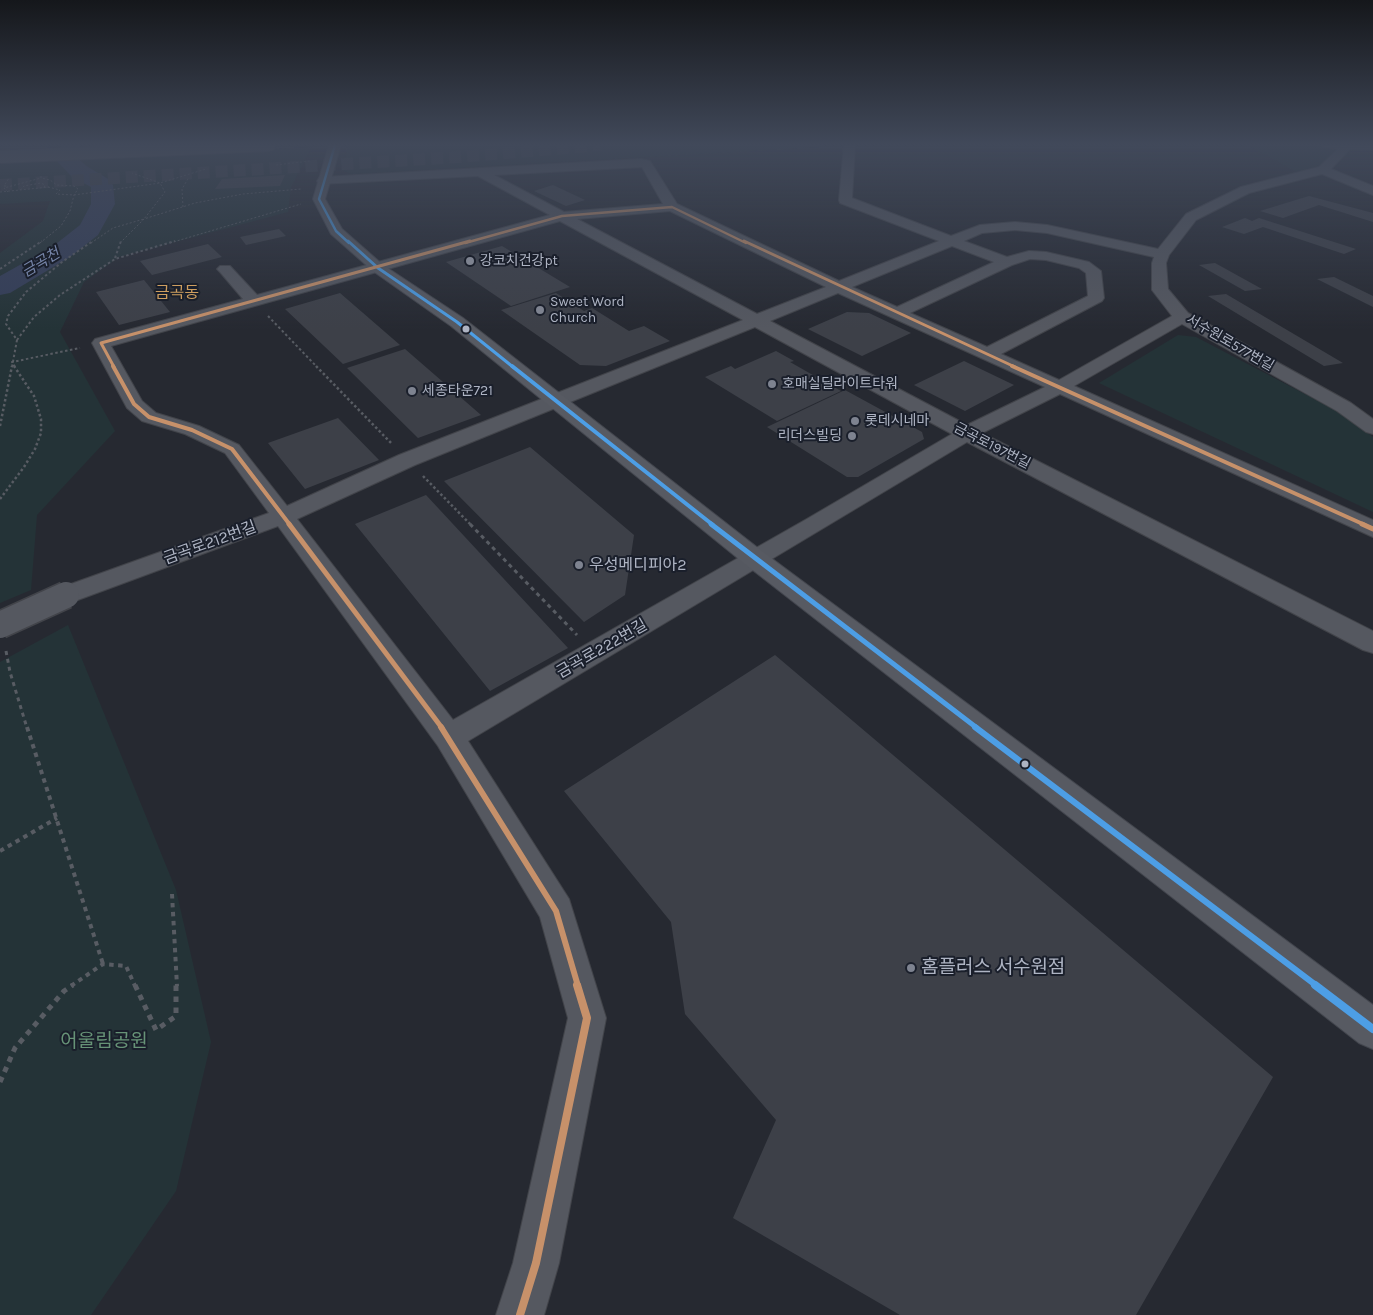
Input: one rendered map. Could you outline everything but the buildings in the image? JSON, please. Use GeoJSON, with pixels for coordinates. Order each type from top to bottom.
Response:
{"type":"FeatureCollection","features":[{"type":"Feature","properties":{"kind":"main road"},"geometry":{"type":"LineString","coordinates":[[327,206],[336,231],[378,268],[457,322],[754,558],[1373,1029]]}},
{"type":"Feature","properties":{"kind":"street","name":"금곡로197번길"},"geometry":{"type":"LineString","coordinates":[[544,206],[967,433],[1373,643]]}},
{"type":"Feature","properties":{"kind":"street"},"geometry":{"type":"LineString","coordinates":[[862,206],[1007,262]]}},
{"type":"Feature","properties":{"kind":"street"},"geometry":{"type":"LineString","coordinates":[[1162,254],[1191,217],[1212,206]]}},
{"type":"Feature","properties":{"kind":"street"},"geometry":{"type":"LineString","coordinates":[[520,1315],[536,1263],[587,1018],[556,910],[449,737],[232,449],[192,430],[149,417],[134,404],[100,344],[562,216],[672,207],[839,287],[1373,529]]}},
{"type":"Feature","properties":{"kind":"street","name":"금곡로212번길"},"geometry":{"type":"LineString","coordinates":[[3,635],[66,595],[284,516],[407,460],[980,229],[1014,226],[1047,230],[1162,254]]}},
{"type":"Feature","properties":{"kind":"street","name":"서수원로577번길"},"geometry":{"type":"LineString","coordinates":[[1162,254],[1159,263],[1160,290],[1182,317],[1344,407],[1373,428]]}},
{"type":"Feature","properties":{"kind":"street"},"geometry":{"type":"LineString","coordinates":[[897,313],[1007,262],[1028,255],[1046,256],[1084,265],[1093,271],[1096,298],[987,354]]}},
{"type":"Feature","properties":{"kind":"street"},"geometry":{"type":"LineString","coordinates":[[225,269],[254,301]]}},
{"type":"Feature","properties":{"kind":"street","name":"금곡로222번길"},"geometry":{"type":"LineString","coordinates":[[449,737],[595,654],[967,433],[1060,387],[1182,317]]}},
{"type":"Feature","properties":{"kind":"path"},"geometry":{"type":"LineString","coordinates":[[0,269],[30,251],[61,226],[71,206]]}},
{"type":"Feature","properties":{"kind":"path"},"geometry":{"type":"LineString","coordinates":[[115,259],[121,240],[144,219],[154,206]]}},
{"type":"Feature","properties":{"kind":"path"},"geometry":{"type":"LineString","coordinates":[[0,426],[17,340],[34,317],[60,295],[115,259],[270,206]]}},
{"type":"Feature","properties":{"kind":"path"},"geometry":{"type":"LineString","coordinates":[[17,340],[6,324],[13,307],[26,292],[62,262],[90,242],[125,223],[183,207]]}},
{"type":"Feature","properties":{"kind":"path"},"geometry":{"type":"LineString","coordinates":[[12,362],[100,344]]}},
{"type":"Feature","properties":{"kind":"path"},"geometry":{"type":"LineString","coordinates":[[0,499],[24,468],[35,449],[41,433],[41,420],[34,396],[12,362]]}},
{"type":"Feature","properties":{"kind":"path"},"geometry":{"type":"LineString","coordinates":[[3,635],[10,672],[104,964]]}},
{"type":"Feature","properties":{"kind":"path"},"geometry":{"type":"LineString","coordinates":[[0,851],[57,818]]}},
{"type":"Feature","properties":{"kind":"path"},"geometry":{"type":"LineString","coordinates":[[0,1082],[15,1048],[64,992],[104,964],[126,966],[156,1030],[176,1016],[177,995],[172,894]]}},
{"type":"Feature","properties":{"kind":"green space"},"geometry":{"type":"Polygon","coordinates":[[[48,206],[289,206],[288,212],[119,257],[84,282],[60,332],[115,431],[37,515],[31,590],[0,603],[0,253],[43,221],[48,206]]]}},
{"type":"Feature","properties":{"kind":"green space"},"geometry":{"type":"Polygon","coordinates":[[[1178,335],[1196,337],[1343,414],[1373,437],[1373,512],[1099,383],[1178,335]]]}},
{"type":"Feature","properties":{"kind":"green space","name":"어울림공원"},"geometry":{"type":"Polygon","coordinates":[[[68,625],[176,890],[211,1042],[176,1191],[91,1315],[0,1315],[0,662],[68,625]]]}},
{"type":"Feature","properties":{"kind":"waterway","name":"금곡천"},"geometry":{"type":"LineString","coordinates":[[0,287],[61,252],[89,230],[102,206]]}},
{"type":"Feature","properties":{"kind":"transit line"},"geometry":{"type":"LineString","coordinates":[[323,206],[336,231],[378,268],[457,322],[754,558],[1373,1029]]}},
{"type":"Feature","properties":{"kind":"transit line"},"geometry":{"type":"LineString","coordinates":[[520,1315],[536,1263],[587,1018],[556,911],[449,737],[232,449],[192,430],[149,417],[134,404],[101,343],[562,216],[672,207],[839,287],[1373,529]]}},
{"type":"Feature","properties":{"kind":"place","name":"강코치건강pt"},"geometry":{"type":"Point","coordinates":[470,261]}},
{"type":"Feature","properties":{"kind":"place","name":"Sweet Word Church"},"geometry":{"type":"Point","coordinates":[540,310]}},
{"type":"Feature","properties":{"kind":"place","name":"호매실딜라이트타워"},"geometry":{"type":"Point","coordinates":[772,384]}},
{"type":"Feature","properties":{"kind":"place","name":"세종타운721"},"geometry":{"type":"Point","coordinates":[412,391]}},
{"type":"Feature","properties":{"kind":"place","name":"롯데시네마"},"geometry":{"type":"Point","coordinates":[855,421]}},
{"type":"Feature","properties":{"kind":"place","name":"리더스빌딩"},"geometry":{"type":"Point","coordinates":[852,436]}},
{"type":"Feature","properties":{"kind":"place","name":"우성메디피아2"},"geometry":{"type":"Point","coordinates":[579,565]}},
{"type":"Feature","properties":{"kind":"place","name":"홈플러스 서수원점"},"geometry":{"type":"Point","coordinates":[911,968]}},
{"type":"Feature","properties":{"kind":"district","name":"금곡동"},"geometry":{"type":"Point","coordinates":[177,293]}}]}
